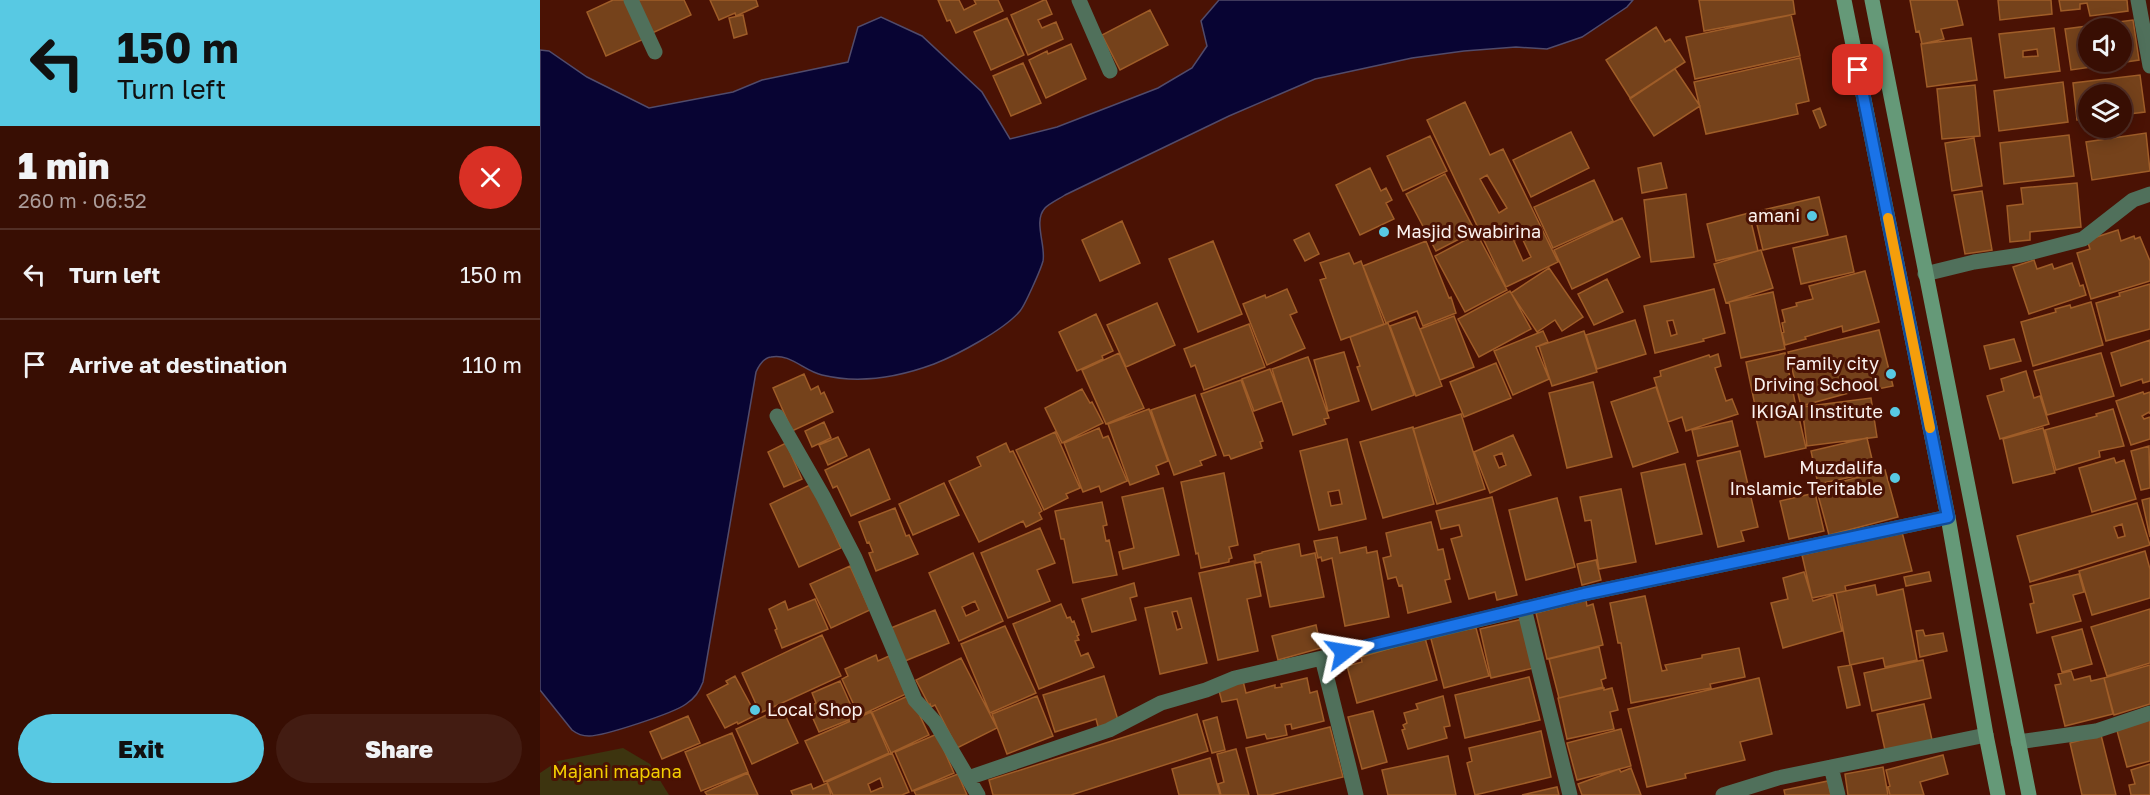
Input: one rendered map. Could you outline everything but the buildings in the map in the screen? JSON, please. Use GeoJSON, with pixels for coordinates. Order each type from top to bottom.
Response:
{"type":"FeatureCollection","features":[{"type":"Feature","properties":{"kind":"main road"},"geometry":{"type":"LineString","coordinates":[[1844,0],[1948,517],[1998,795]]}},
{"type":"Feature","properties":{"kind":"main road"},"geometry":{"type":"LineString","coordinates":[[1872,0],[2029,795]]}},
{"type":"Feature","properties":{"kind":"street"},"geometry":{"type":"LineString","coordinates":[[631,0],[655,52]]}},
{"type":"Feature","properties":{"kind":"street"},"geometry":{"type":"LineString","coordinates":[[1079,0],[1110,71]]}},
{"type":"Feature","properties":{"kind":"street"},"geometry":{"type":"LineString","coordinates":[[2138,0],[2150,66]]}},
{"type":"Feature","properties":{"kind":"street"},"geometry":{"type":"LineString","coordinates":[[1925,274],[1974,262],[2021,255],[2083,239],[2133,200],[2150,194]]}},
{"type":"Feature","properties":{"kind":"street"},"geometry":{"type":"LineString","coordinates":[[777,416],[823,496],[855,558],[915,700],[935,722],[978,795]]}},
{"type":"Feature","properties":{"kind":"street"},"geometry":{"type":"LineString","coordinates":[[968,778],[1109,730],[1161,703],[1206,690],[1235,678],[1524,608],[1948,517]]}},
{"type":"Feature","properties":{"kind":"street"},"geometry":{"type":"LineString","coordinates":[[1524,608],[1570,795]]}},
{"type":"Feature","properties":{"kind":"street"},"geometry":{"type":"LineString","coordinates":[[1322,658],[1356,795]]}},
{"type":"Feature","properties":{"kind":"street"},"geometry":{"type":"LineString","coordinates":[[2018,742],[2096,731],[2150,713]]}},
{"type":"Feature","properties":{"kind":"street"},"geometry":{"type":"LineString","coordinates":[[1723,795],[1778,778],[1986,735]]}},
{"type":"Feature","properties":{"kind":"street"},"geometry":{"type":"LineString","coordinates":[[1831,767],[1838,795]]}},
{"type":"Feature","properties":{"kind":"green space","name":"Majani mapana"},"geometry":{"type":"Polygon","coordinates":[[[623,748],[650,764],[669,795],[540,795],[540,773],[558,761],[623,748]]]}},
{"type":"Feature","properties":{"kind":"shaded area"},"geometry":{"type":"Polygon","coordinates":[[[1219,0],[1633,0],[1627,7],[1582,37],[1547,49],[1516,47],[1464,51],[1412,58],[1315,79],[1229,116],[1065,195],[1047,206],[1042,213],[1040,226],[1043,261],[1020,311],[992,334],[934,364],[893,376],[850,379],[815,373],[778,356],[766,359],[756,372],[700,689],[692,699],[679,708],[639,723],[589,736],[572,730],[540,690],[540,50],[549,51],[587,77],[649,108],[733,92],[762,80],[848,62],[858,27],[881,17],[922,36],[982,92],[1010,139],[1057,127],[1158,88],[1192,68],[1207,46],[1201,21],[1219,0]]]}},
{"type":"Feature","properties":{"kind":"slow traffic"},"geometry":{"type":"LineString","coordinates":[[1888,218],[1930,428]]}},
{"type":"Feature","properties":{"kind":"place","name":"amani"},"geometry":{"type":"Point","coordinates":[1812,216]}},
{"type":"Feature","properties":{"kind":"place","name":"Masjid Swabirina"},"geometry":{"type":"Point","coordinates":[1384,232]}},
{"type":"Feature","properties":{"kind":"place","name":"Family city Driving School"},"geometry":{"type":"Point","coordinates":[1891,374]}},
{"type":"Feature","properties":{"kind":"place","name":"IKIGAI Institute"},"geometry":{"type":"Point","coordinates":[1895,412]}},
{"type":"Feature","properties":{"kind":"place","name":"Muzdalifa Inslamic Teritable"},"geometry":{"type":"Point","coordinates":[1895,478]}},
{"type":"Feature","properties":{"kind":"place","name":"Local Shop"},"geometry":{"type":"Point","coordinates":[755,710]}},
{"type":"Feature","properties":{"kind":"route"},"geometry":{"type":"LineString","coordinates":[[1344,652],[1584,594],[1948,517],[1858,70]]}}]}
